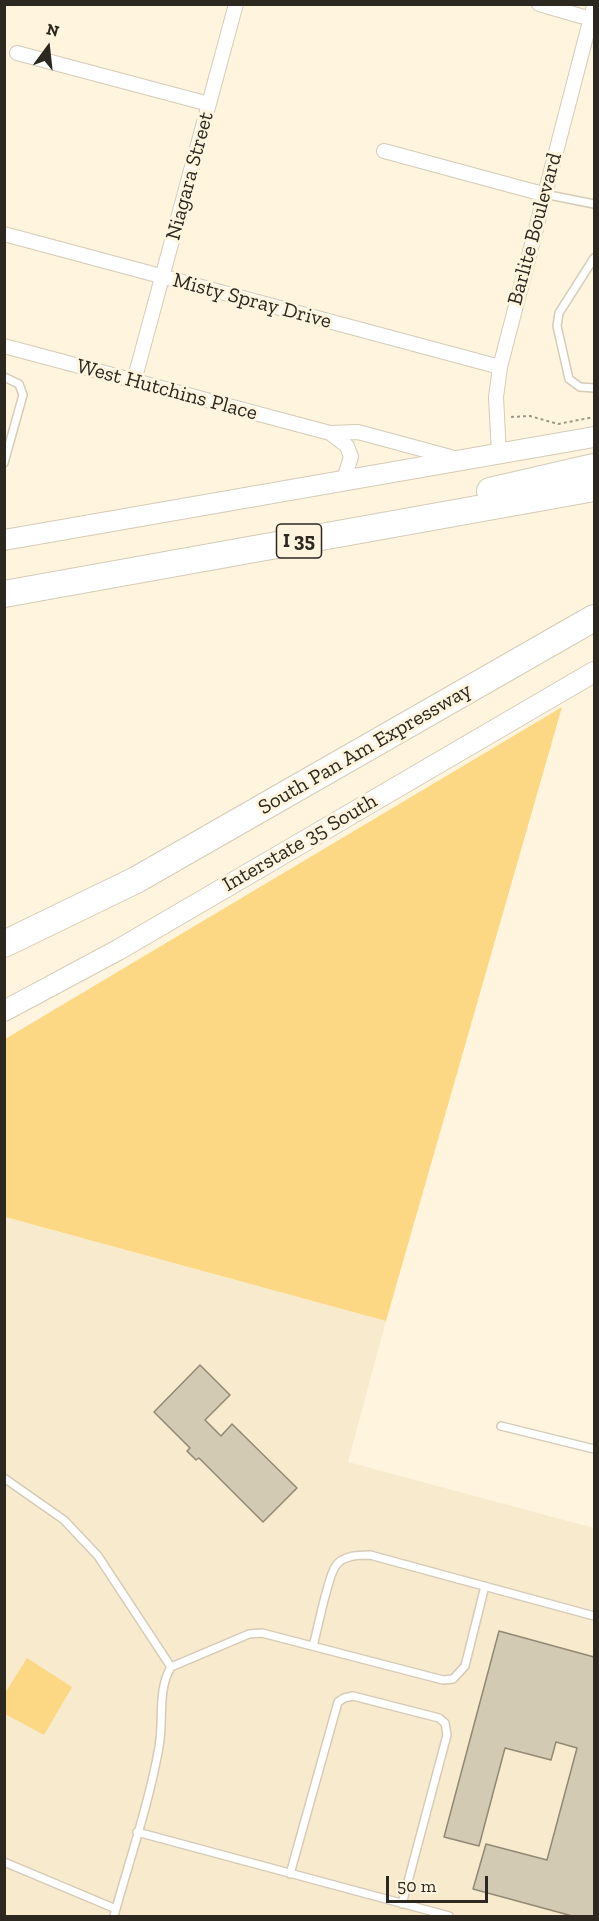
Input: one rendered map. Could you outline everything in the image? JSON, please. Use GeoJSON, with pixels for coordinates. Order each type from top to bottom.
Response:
{"type":"FeatureCollection","features":[{"type":"Feature","properties":{"kind":"highway"},"geometry":{"type":"LineString","coordinates":[[348,532],[441,502],[594,466]]}},
{"type":"Feature","properties":{"kind":"highway","name":"I 35"},"geometry":{"type":"LineString","coordinates":[[4,594],[594,488]]}},
{"type":"Feature","properties":{"kind":"highway","name":"South Pan Am Expressway"},"geometry":{"type":"LineString","coordinates":[[4,944],[136,880],[594,618]]}},
{"type":"Feature","properties":{"kind":"main road"},"geometry":{"type":"LineString","coordinates":[[4,540],[594,437]]}},
{"type":"Feature","properties":{"kind":"main road","name":"Interstate 35 South"},"geometry":{"type":"LineString","coordinates":[[4,1011],[118,950],[594,672]]}},
{"type":"Feature","properties":{"kind":"street","name":"Niagara Street"},"geometry":{"type":"LineString","coordinates":[[134,381],[236,4]]}},
{"type":"Feature","properties":{"kind":"street"},"geometry":{"type":"LineString","coordinates":[[539,4],[593,12]]}},
{"type":"Feature","properties":{"kind":"street","name":"Barlite Boulevard"},"geometry":{"type":"LineString","coordinates":[[499,454],[496,397],[500,367],[543,194],[593,12]]}},
{"type":"Feature","properties":{"kind":"street"},"geometry":{"type":"LineString","coordinates":[[17,53],[209,104]]}},
{"type":"Feature","properties":{"kind":"street"},"geometry":{"type":"LineString","coordinates":[[384,151],[543,194]]}},
{"type":"Feature","properties":{"kind":"street","name":"Misty Spray Drive"},"geometry":{"type":"LineString","coordinates":[[4,234],[500,367]]}},
{"type":"Feature","properties":{"kind":"street","name":"West Hutchins Place"},"geometry":{"type":"LineString","coordinates":[[4,346],[330,434],[358,432],[460,459]]}},
{"type":"Feature","properties":{"kind":"street"},"geometry":{"type":"LineString","coordinates":[[330,434],[347,446],[351,457],[344,479]]}},
{"type":"Feature","properties":{"kind":"lane"},"geometry":{"type":"LineString","coordinates":[[543,194],[594,204]]}},
{"type":"Feature","properties":{"kind":"lane"},"geometry":{"type":"LineString","coordinates":[[594,258],[563,306],[557,326],[568,379],[580,387],[594,388]]}},
{"type":"Feature","properties":{"kind":"lane"},"geometry":{"type":"LineString","coordinates":[[4,377],[19,384],[23,395],[4,463]]}},
{"type":"Feature","properties":{"kind":"lane"},"geometry":{"type":"LineString","coordinates":[[501,1426],[594,1449]]}},
{"type":"Feature","properties":{"kind":"lane"},"geometry":{"type":"LineString","coordinates":[[4,1478],[64,1520],[98,1556],[171,1666]]}},
{"type":"Feature","properties":{"kind":"lane"},"geometry":{"type":"LineString","coordinates":[[313,1646],[335,1566],[346,1558],[370,1556],[594,1616]]}},
{"type":"Feature","properties":{"kind":"lane"},"geometry":{"type":"LineString","coordinates":[[4,1862],[115,1913],[159,1749],[164,1719],[162,1690],[171,1666],[249,1634],[262,1633],[443,1680],[453,1679],[465,1666],[485,1586]]}},
{"type":"Feature","properties":{"kind":"lane"},"geometry":{"type":"LineString","coordinates":[[290,1874],[338,1702],[353,1696],[439,1718],[445,1723],[447,1735],[402,1904]]}},
{"type":"Feature","properties":{"kind":"lane"},"geometry":{"type":"LineString","coordinates":[[137,1832],[450,1917]]}},
{"type":"Feature","properties":{"kind":"path"},"geometry":{"type":"LineString","coordinates":[[505,417],[530,416],[558,423],[594,417]]}},
{"type":"Feature","properties":{"kind":"shaded area"},"geometry":{"type":"Polygon","coordinates":[[[562,707],[386,1321],[5,1217],[5,1039],[562,707]]]}},
{"type":"Feature","properties":{"kind":"shaded area"},"geometry":{"type":"Polygon","coordinates":[[[4,1217],[386,1321],[348,1462],[594,1528],[594,1916],[5,1916],[4,1217]]]}},
{"type":"Feature","properties":{"kind":"shaded area"},"geometry":{"type":"Polygon","coordinates":[[[27,1658],[72,1687],[44,1735],[5,1714],[5,1693],[27,1658]]]}},
{"type":"Feature","properties":{"kind":"building"},"geometry":{"type":"Polygon","coordinates":[[[200,1365],[230,1395],[205,1420],[221,1436],[232,1424],[297,1488],[263,1522],[199,1458],[196,1460],[187,1451],[190,1448],[154,1412],[200,1365]]]}},
{"type":"Feature","properties":{"kind":"building"},"geometry":{"type":"Polygon","coordinates":[[[499,1631],[594,1657],[594,1917],[576,1917],[473,1889],[486,1844],[547,1860],[577,1748],[556,1742],[551,1760],[505,1748],[479,1846],[444,1837],[499,1631]]]}}]}
